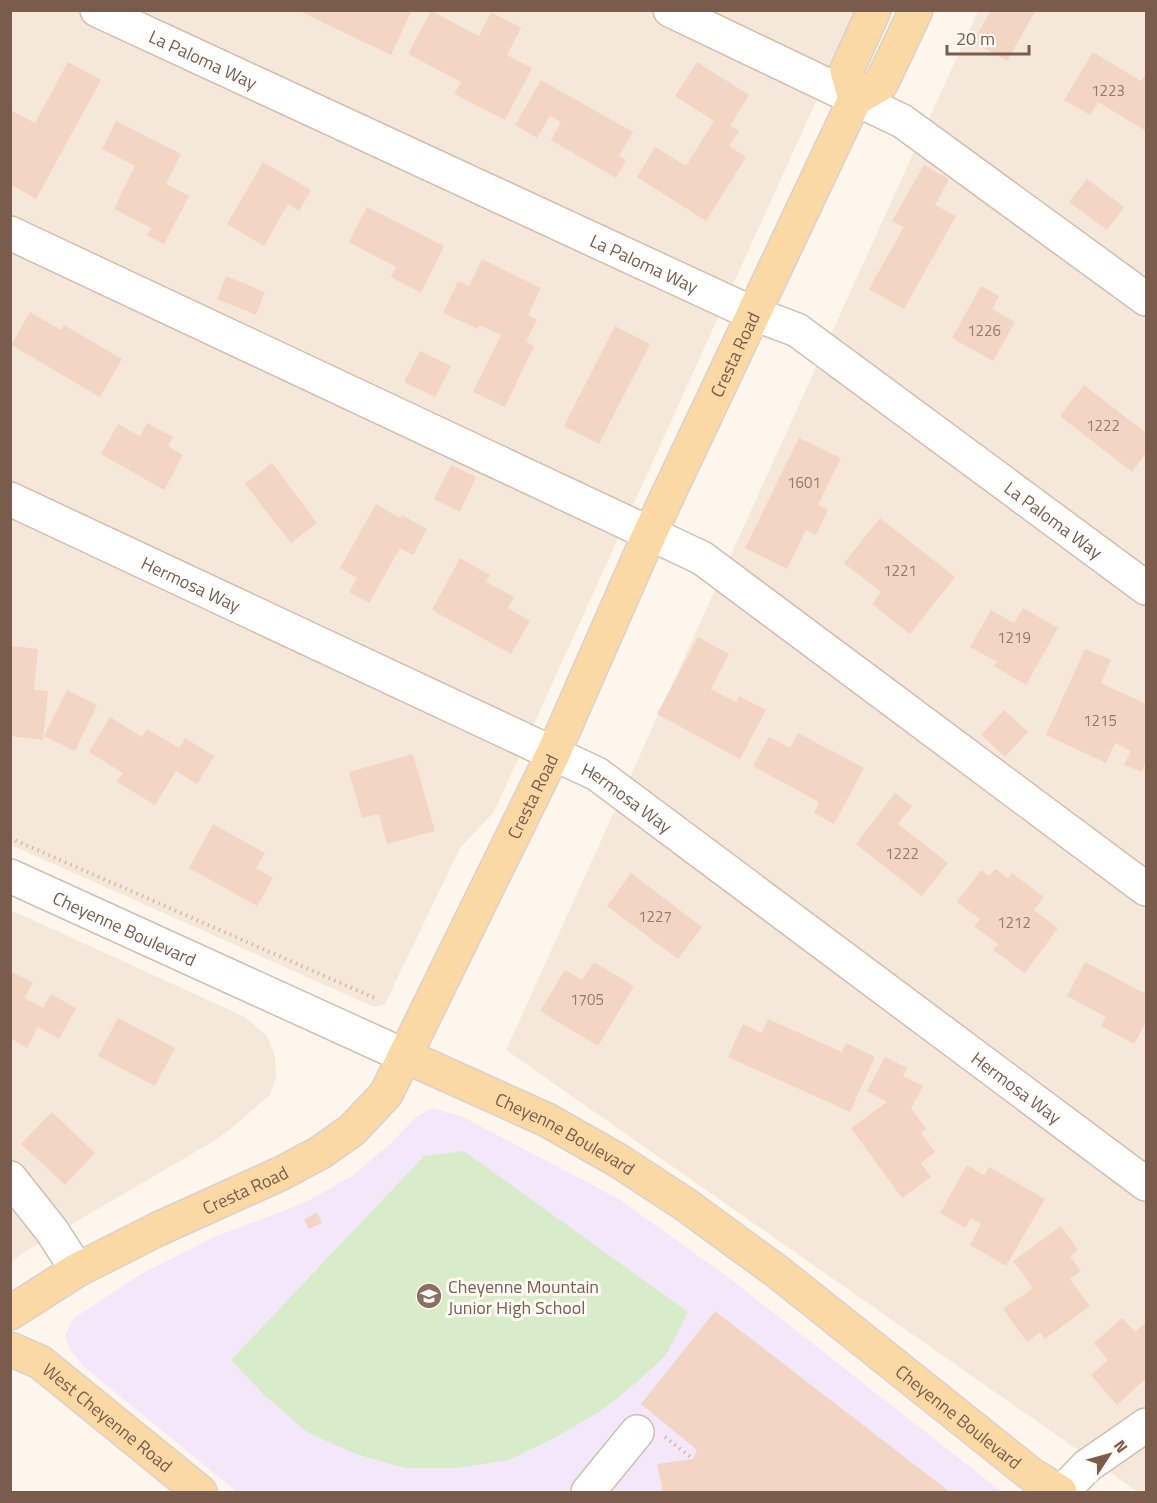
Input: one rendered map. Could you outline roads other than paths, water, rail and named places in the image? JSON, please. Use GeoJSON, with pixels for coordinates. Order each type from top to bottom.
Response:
{"type":"FeatureCollection","features":[{"type":"Feature","properties":{"kind":"main road"},"geometry":{"type":"LineString","coordinates":[[874,10],[847,70],[855,99],[881,84],[916,10]]}},
{"type":"Feature","properties":{"kind":"main road","name":"Cresta Road"},"geometry":{"type":"LineString","coordinates":[[10,1313],[77,1270],[158,1229],[282,1173],[321,1152],[351,1130],[386,1094],[553,754],[650,533],[855,99]]}},
{"type":"Feature","properties":{"kind":"main road","name":"Cheyenne Boulevard"},"geometry":{"type":"LineString","coordinates":[[405,1056],[547,1120],[619,1161],[686,1204],[779,1273],[1032,1475],[1061,1492]]}},
{"type":"Feature","properties":{"kind":"main road","name":"West Cheyenne Road"},"geometry":{"type":"LineString","coordinates":[[10,1349],[40,1362],[200,1492]]}},
{"type":"Feature","properties":{"kind":"street","name":"La Paloma Way"},"geometry":{"type":"LineString","coordinates":[[97,10],[754,314],[797,330],[1146,588]]}},
{"type":"Feature","properties":{"kind":"street"},"geometry":{"type":"LineString","coordinates":[[670,10],[902,121],[1146,299]]}},
{"type":"Feature","properties":{"kind":"street"},"geometry":{"type":"LineString","coordinates":[[10,233],[702,558],[1146,889]]}},
{"type":"Feature","properties":{"kind":"street","name":"Hermosa Way"},"geometry":{"type":"LineString","coordinates":[[10,499],[597,774],[1146,1184]]}},
{"type":"Feature","properties":{"kind":"street","name":"Cheyenne Boulevard"},"geometry":{"type":"LineString","coordinates":[[10,876],[405,1056]]}},
{"type":"Feature","properties":{"kind":"street"},"geometry":{"type":"LineString","coordinates":[[10,1178],[52,1231],[77,1270]]}},
{"type":"Feature","properties":{"kind":"street"},"geometry":{"type":"LineString","coordinates":[[1061,1492],[1087,1466],[1146,1425]]}},
{"type":"Feature","properties":{"kind":"street"},"geometry":{"type":"LineString","coordinates":[[588,1492],[637,1432]]}},
{"type":"Feature","properties":{"kind":"place","name":"Cheyenne Mountain Junior High School"},"geometry":{"type":"Point","coordinates":[429,1296]}}]}
